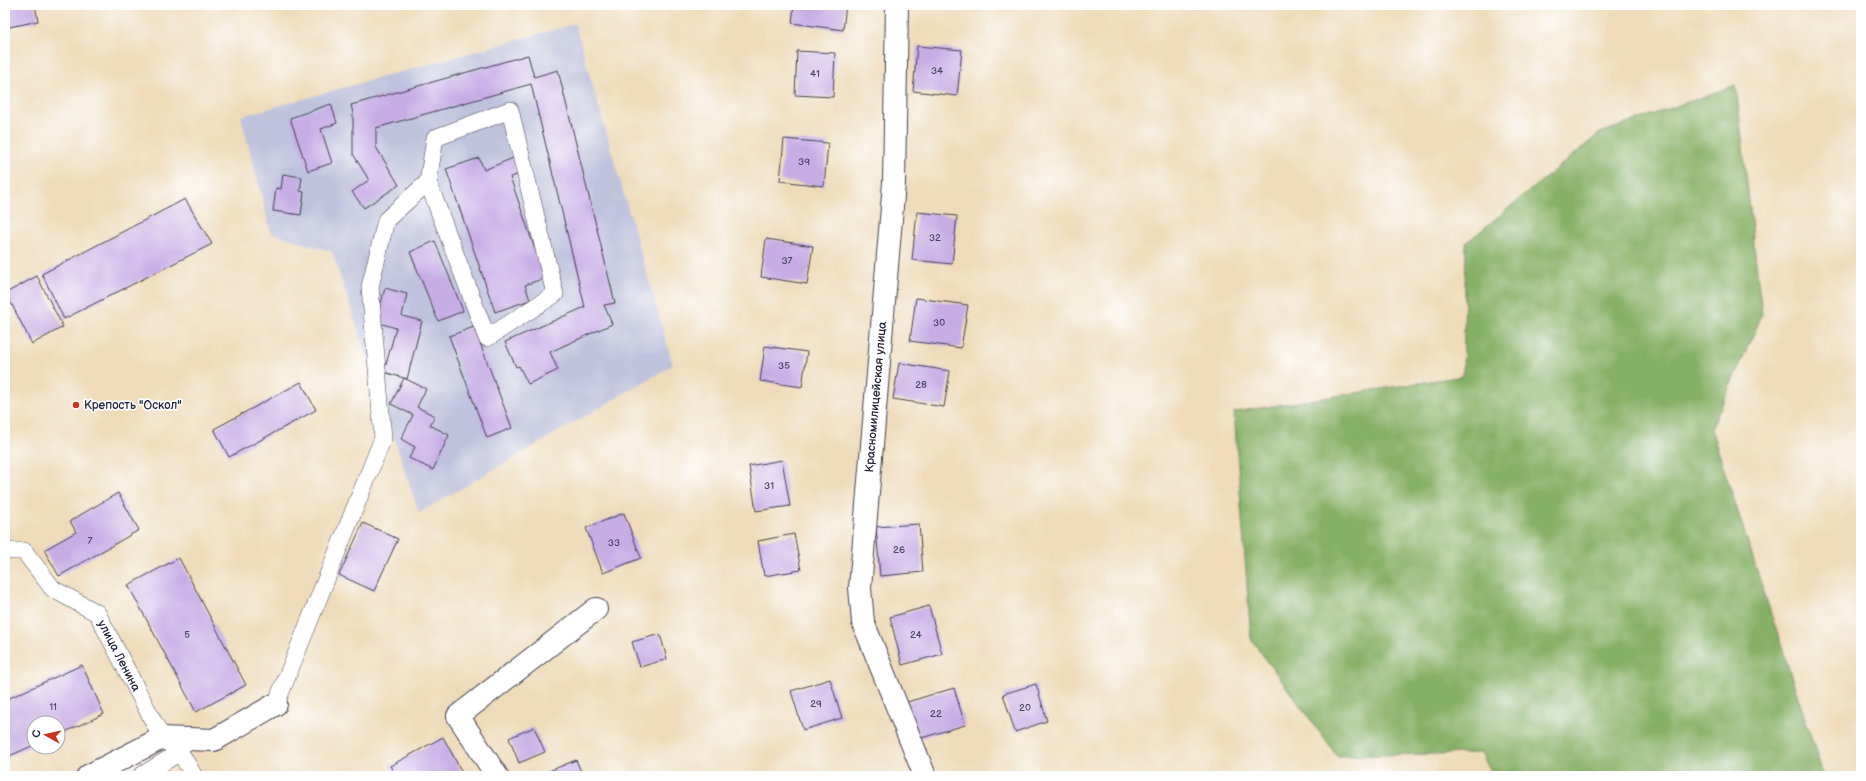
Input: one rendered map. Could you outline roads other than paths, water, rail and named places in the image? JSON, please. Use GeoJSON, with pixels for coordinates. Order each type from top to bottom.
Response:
{"type":"FeatureCollection","features":[{"type":"Feature","properties":{"kind":"street","name":"Красномилицейская улица"},"geometry":{"type":"LineString","coordinates":[[897,5],[894,184],[860,588],[863,622],[925,776]]}},
{"type":"Feature","properties":{"kind":"street"},"geometry":{"type":"LineString","coordinates":[[497,776],[458,716],[596,609]]}},
{"type":"Feature","properties":{"kind":"street"},"geometry":{"type":"LineString","coordinates":[[88,776],[162,738],[214,740],[276,704]]}},
{"type":"Feature","properties":{"kind":"lane"},"geometry":{"type":"LineString","coordinates":[[276,704],[383,438],[370,287],[386,220],[428,182],[435,138],[510,110],[555,294],[487,338],[428,182]]}},
{"type":"Feature","properties":{"kind":"lane","name":"улица Ленина"},"geometry":{"type":"LineString","coordinates":[[5,551],[24,551],[53,589],[97,613],[162,738],[180,752],[194,776]]}},
{"type":"Feature","properties":{"kind":"lane"},"geometry":{"type":"LineString","coordinates":[[141,776],[180,752]]}},
{"type":"Feature","properties":{"kind":"place","name":"Крепость \"Оскол\""},"geometry":{"type":"Point","coordinates":[76,405]}}]}
